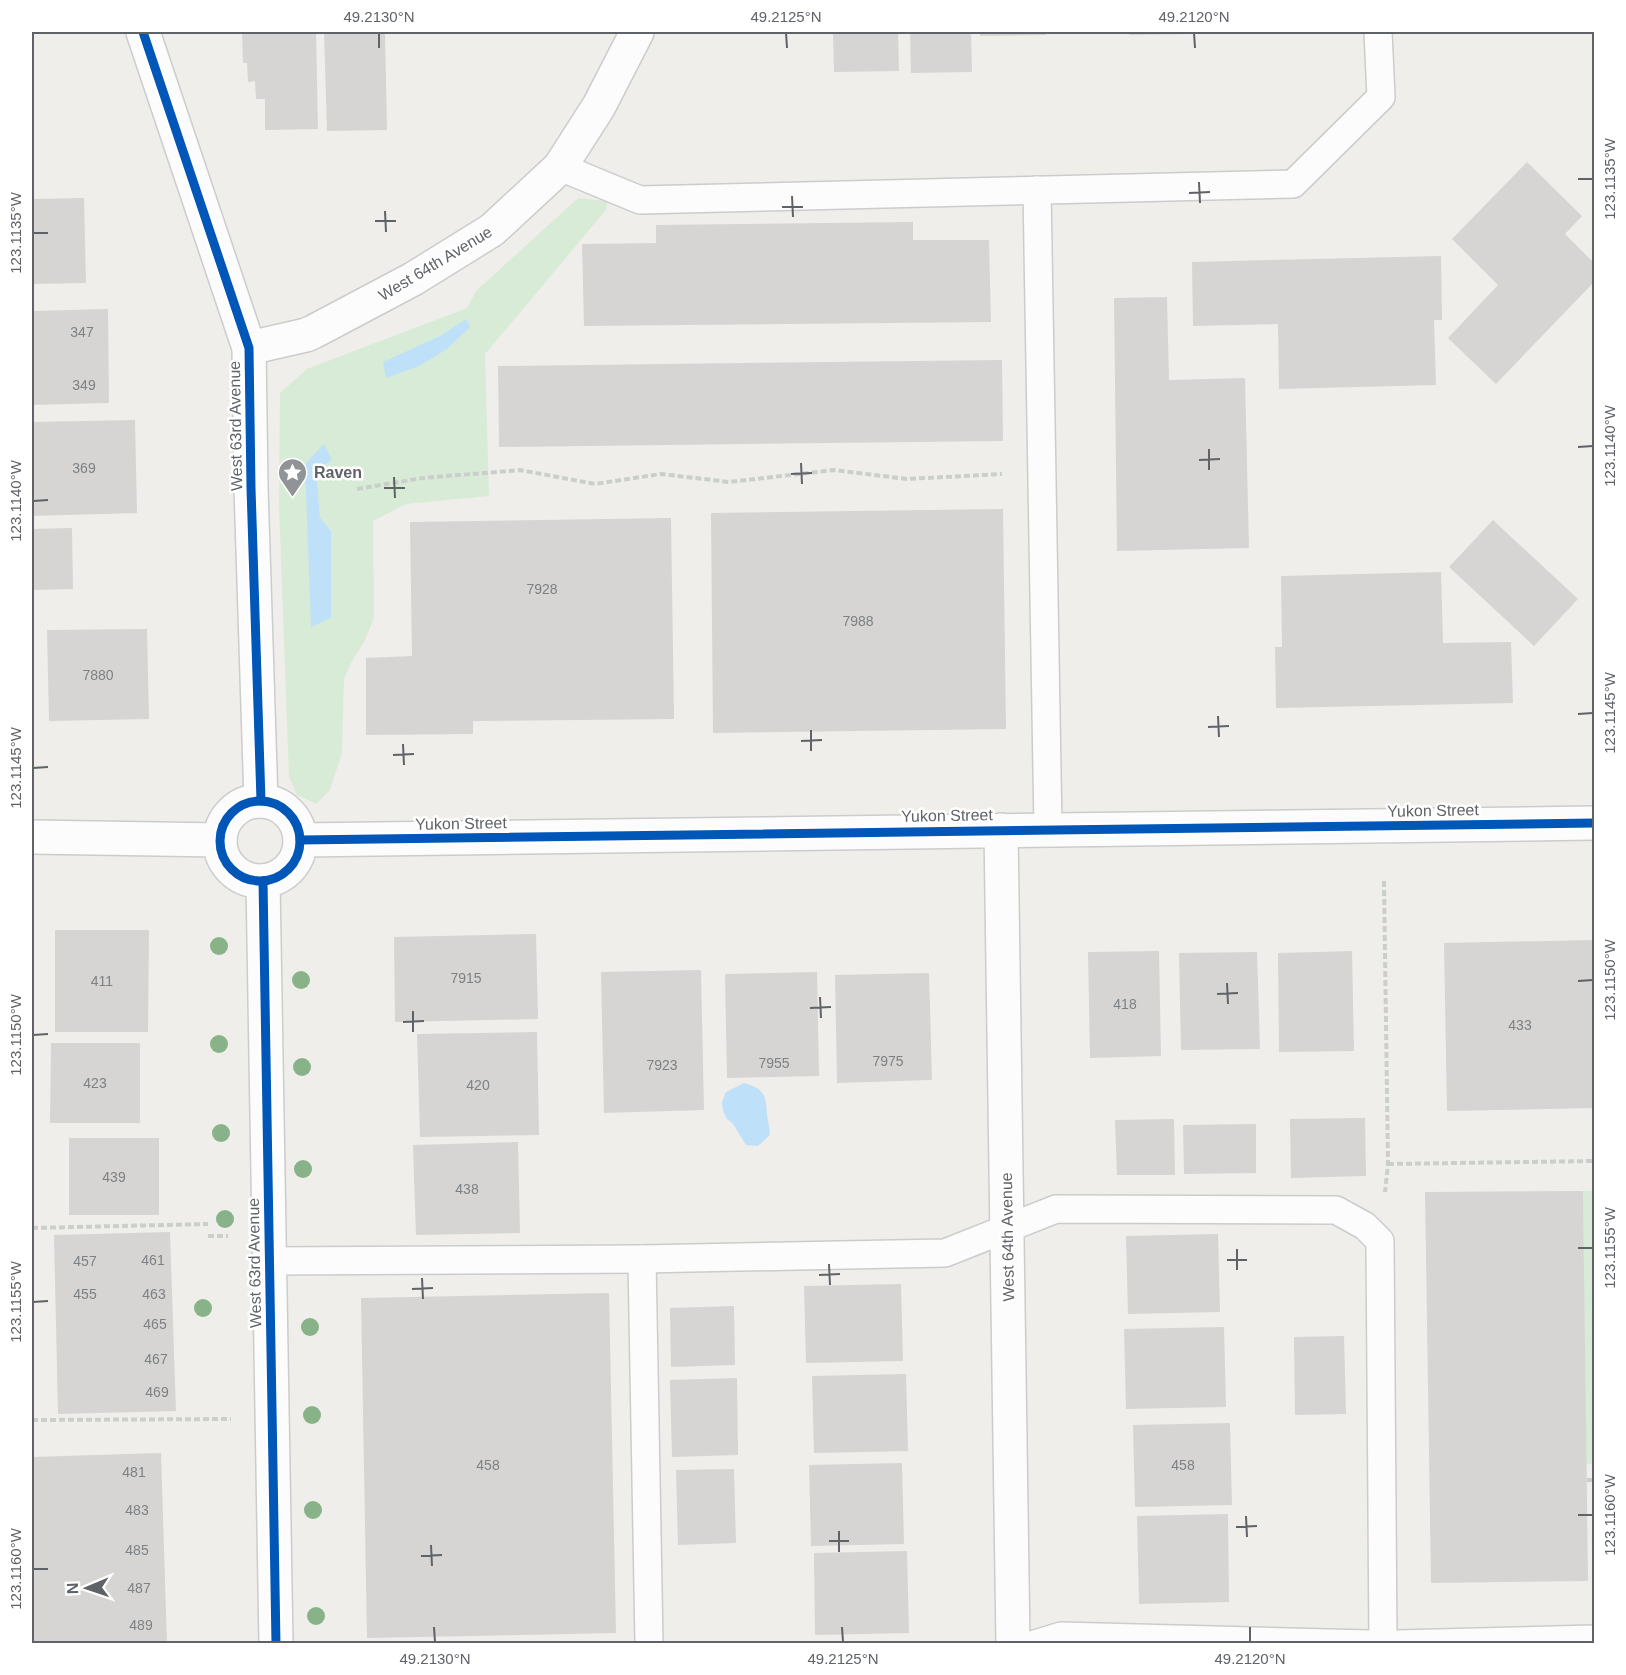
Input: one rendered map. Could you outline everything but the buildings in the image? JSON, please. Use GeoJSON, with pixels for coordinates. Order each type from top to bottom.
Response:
{"type":"FeatureCollection","features":[{"type":"Feature","properties":{"kind":"street","name":"West 63rd Avenue"},"geometry":{"type":"LineString","coordinates":[[143,32],[249,348],[251,500],[261,801]]}},
{"type":"Feature","properties":{"kind":"street","name":"West 64th Avenue"},"geometry":{"type":"LineString","coordinates":[[249,348],[306,335],[413,279],[492,230],[560,167],[599,106],[638,32]]}},
{"type":"Feature","properties":{"kind":"street"},"geometry":{"type":"LineString","coordinates":[[261,801],[283,809],[292,818],[300,840],[293,863],[286,872],[263,882],[250,880],[237,874],[228,865],[222,853],[220,840],[228,817],[238,808],[261,801]]}},
{"type":"Feature","properties":{"kind":"street","name":"Yukon Street"},"geometry":{"type":"LineString","coordinates":[[300,840],[1594,823]]}},
{"type":"Feature","properties":{"kind":"street","name":"West 64th Avenue"},"geometry":{"type":"LineString","coordinates":[[1001,830],[1013,1644]]}},
{"type":"Feature","properties":{"kind":"street"},"geometry":{"type":"LineString","coordinates":[[32,837],[220,840]]}},
{"type":"Feature","properties":{"kind":"street","name":"West 63rd Avenue"},"geometry":{"type":"LineString","coordinates":[[263,882],[276,1644]]}},
{"type":"Feature","properties":{"kind":"lane"},"geometry":{"type":"LineString","coordinates":[[560,167],[640,200],[1293,183],[1381,97],[1378,32]]}},
{"type":"Feature","properties":{"kind":"lane"},"geometry":{"type":"LineString","coordinates":[[1036,190],[1048,829]]}},
{"type":"Feature","properties":{"kind":"lane"},"geometry":{"type":"LineString","coordinates":[[269,1261],[642,1259],[945,1253],[1056,1209],[1336,1210],[1365,1226],[1380,1241],[1383,1644]]}},
{"type":"Feature","properties":{"kind":"lane"},"geometry":{"type":"LineString","coordinates":[[642,1259],[649,1644]]}},
{"type":"Feature","properties":{"kind":"lane"},"geometry":{"type":"LineString","coordinates":[[1035,1644],[1061,1636],[1369,1644]]}},
{"type":"Feature","properties":{"kind":"lane"},"geometry":{"type":"LineString","coordinates":[[1398,1644],[1594,1639]]}},
{"type":"Feature","properties":{"kind":"path"},"geometry":{"type":"LineString","coordinates":[[357,489],[423,478],[520,470],[595,484],[661,474],[729,482],[834,470],[907,479],[1041,472]]}},
{"type":"Feature","properties":{"kind":"path"},"geometry":{"type":"LineString","coordinates":[[1365,1226],[1384,1199],[1388,1164],[1384,881]]}},
{"type":"Feature","properties":{"kind":"path"},"geometry":{"type":"LineString","coordinates":[[1388,1164],[1594,1161]]}},
{"type":"Feature","properties":{"kind":"path"},"geometry":{"type":"LineString","coordinates":[[32,1228],[208,1224]]}},
{"type":"Feature","properties":{"kind":"path"},"geometry":{"type":"LineString","coordinates":[[32,1420],[210,1419]]}},
{"type":"Feature","properties":{"kind":"path"},"geometry":{"type":"LineString","coordinates":[[1587,1480],[1594,1480]]}},
{"type":"Feature","properties":{"kind":"green space"},"geometry":{"type":"Polygon","coordinates":[[[578,198],[608,201],[606,210],[485,354],[489,496],[406,504],[373,521],[374,618],[344,679],[342,753],[330,790],[316,804],[297,795],[289,777],[279,505],[280,393],[307,369],[467,308],[476,291],[578,198]]]}},
{"type":"Feature","properties":{"kind":"green space"},"geometry":{"type":"Polygon","coordinates":[[[1583,1191],[1594,1191],[1594,1464],[1586,1464],[1583,1191]]]}},
{"type":"Feature","properties":{"kind":"water"},"geometry":{"type":"Polygon","coordinates":[[[466,319],[470,327],[447,349],[419,366],[386,378],[383,362],[440,336],[466,319]]]}},
{"type":"Feature","properties":{"kind":"water"},"geometry":{"type":"Polygon","coordinates":[[[324,444],[332,460],[316,471],[320,518],[331,531],[331,618],[311,627],[305,464],[324,444]]]}},
{"type":"Feature","properties":{"kind":"water"},"geometry":{"type":"Polygon","coordinates":[[[744,1083],[760,1090],[766,1102],[770,1135],[758,1146],[746,1145],[723,1111],[722,1102],[726,1092],[744,1083]]]}},
{"type":"Feature","properties":{"kind":"cycle path"},"geometry":{"type":"LineString","coordinates":[[143,32],[249,348],[261,801]]}},
{"type":"Feature","properties":{"kind":"cycle path"},"geometry":{"type":"LineString","coordinates":[[260,801],[282,808],[288,813],[299,833],[300,841],[293,863],[288,869],[268,880],[260,881],[238,874],[232,869],[221,849],[220,841],[227,819],[232,813],[252,802],[260,801]]}},
{"type":"Feature","properties":{"kind":"cycle path"},"geometry":{"type":"LineString","coordinates":[[300,840],[1594,823]]}},
{"type":"Feature","properties":{"kind":"cycle path"},"geometry":{"type":"LineString","coordinates":[[263,881],[276,1644]]}},
{"type":"Feature","properties":{"kind":"place","name":"Raven"},"geometry":{"type":"Point","coordinates":[293,498]}}]}
